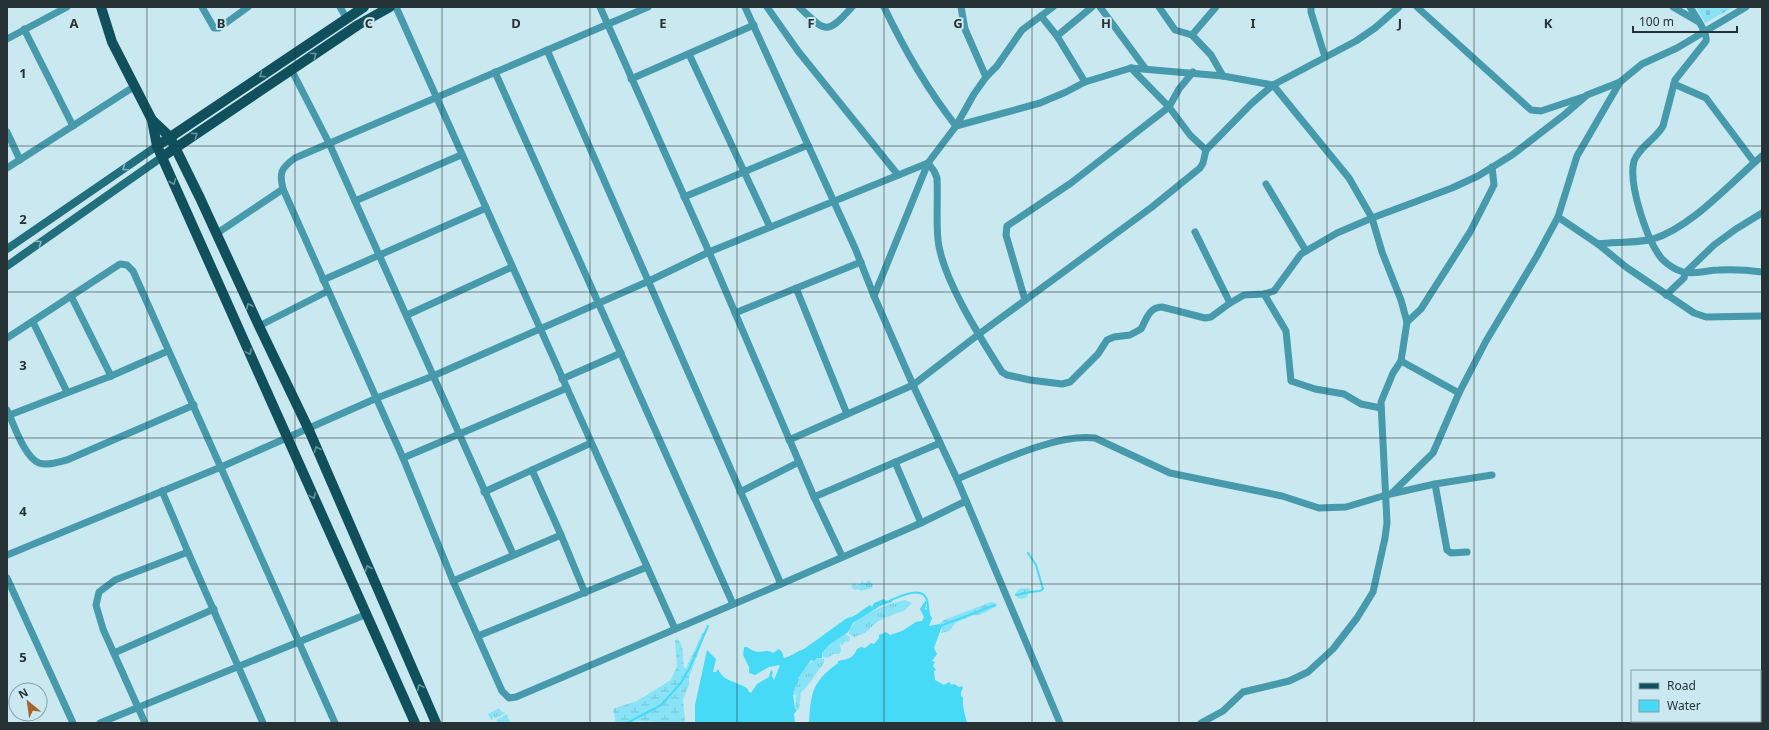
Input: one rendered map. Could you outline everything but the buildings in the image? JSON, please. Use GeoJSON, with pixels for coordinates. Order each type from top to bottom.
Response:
{"type":"FeatureCollection","features":[{"type":"Feature","properties":{"kind":"main road"},"geometry":{"type":"LineString","coordinates":[[101,7],[112,42],[152,120],[157,146],[415,723]]}},
{"type":"Feature","properties":{"kind":"main road"},"geometry":{"type":"LineString","coordinates":[[157,146],[364,7]]}},
{"type":"Feature","properties":{"kind":"main road"},"geometry":{"type":"LineString","coordinates":[[162,157],[292,71],[358,25],[390,7]]}},
{"type":"Feature","properties":{"kind":"main road"},"geometry":{"type":"LineString","coordinates":[[152,120],[170,137],[176,148],[308,428],[436,723]]}},
{"type":"Feature","properties":{"kind":"main road"},"geometry":{"type":"LineString","coordinates":[[381,645],[398,638]]}},
{"type":"Feature","properties":{"kind":"street"},"geometry":{"type":"LineString","coordinates":[[7,39],[67,7]]}},
{"type":"Feature","properties":{"kind":"street"},"geometry":{"type":"LineString","coordinates":[[202,7],[214,28],[219,28],[248,7]]}},
{"type":"Feature","properties":{"kind":"street"},"geometry":{"type":"LineString","coordinates":[[340,7],[347,19]]}},
{"type":"Feature","properties":{"kind":"street"},"geometry":{"type":"LineString","coordinates":[[396,7],[675,629]]}},
{"type":"Feature","properties":{"kind":"street"},"geometry":{"type":"LineString","coordinates":[[600,7],[709,252],[814,497],[842,556]]}},
{"type":"Feature","properties":{"kind":"street"},"geometry":{"type":"LineString","coordinates":[[648,7],[295,158],[283,169],[280,177],[283,189],[377,398],[502,691],[509,698],[516,697],[782,584],[966,501]]}},
{"type":"Feature","properties":{"kind":"street"},"geometry":{"type":"LineString","coordinates":[[745,7],[861,262],[874,296],[913,385],[957,480],[1060,723]]}},
{"type":"Feature","properties":{"kind":"street"},"geometry":{"type":"LineString","coordinates":[[767,7],[798,51],[898,175]]}},
{"type":"Feature","properties":{"kind":"street"},"geometry":{"type":"LineString","coordinates":[[799,7],[821,27],[826,28],[837,23],[852,7]]}},
{"type":"Feature","properties":{"kind":"street"},"geometry":{"type":"LineString","coordinates":[[884,7],[898,36],[929,90],[956,126]]}},
{"type":"Feature","properties":{"kind":"street"},"geometry":{"type":"LineString","coordinates":[[962,7],[965,29],[986,76]]}},
{"type":"Feature","properties":{"kind":"street"},"geometry":{"type":"LineString","coordinates":[[874,296],[928,163],[956,126],[986,76],[997,66],[1022,30],[1053,7]]}},
{"type":"Feature","properties":{"kind":"street"},"geometry":{"type":"LineString","coordinates":[[1057,36],[1092,7]]}},
{"type":"Feature","properties":{"kind":"street"},"geometry":{"type":"LineString","coordinates":[[1100,7],[1145,68]]}},
{"type":"Feature","properties":{"kind":"street"},"geometry":{"type":"LineString","coordinates":[[1159,7],[1175,30],[1192,35],[1211,55],[1223,76]]}},
{"type":"Feature","properties":{"kind":"street"},"geometry":{"type":"LineString","coordinates":[[1192,35],[1216,7]]}},
{"type":"Feature","properties":{"kind":"street"},"geometry":{"type":"LineString","coordinates":[[1312,7],[1311,12],[1325,57]]}},
{"type":"Feature","properties":{"kind":"street"},"geometry":{"type":"LineString","coordinates":[[789,440],[913,385],[979,334],[1152,207],[1200,168],[1203,163],[1206,150],[1251,104],[1273,85],[1369,32],[1399,7]]}},
{"type":"Feature","properties":{"kind":"street"},"geometry":{"type":"LineString","coordinates":[[1417,7],[1530,110],[1541,111],[1620,82],[1642,64],[1678,48],[1746,7]]}},
{"type":"Feature","properties":{"kind":"street"},"geometry":{"type":"LineString","coordinates":[[1673,7],[1698,22]]}},
{"type":"Feature","properties":{"kind":"street"},"geometry":{"type":"LineString","coordinates":[[1690,7],[1707,38],[1677,76],[1663,126],[1638,154],[1633,170],[1637,201],[1652,240],[1663,259],[1679,270],[1685,272],[1720,270],[1762,272]]}},
{"type":"Feature","properties":{"kind":"street"},"geometry":{"type":"LineString","coordinates":[[1041,16],[1057,36],[1085,82]]}},
{"type":"Feature","properties":{"kind":"street"},"geometry":{"type":"LineString","coordinates":[[631,79],[754,26]]}},
{"type":"Feature","properties":{"kind":"street"},"geometry":{"type":"LineString","coordinates":[[24,29],[73,126]]}},
{"type":"Feature","properties":{"kind":"street"},"geometry":{"type":"LineString","coordinates":[[547,50],[740,492],[782,584]]}},
{"type":"Feature","properties":{"kind":"street"},"geometry":{"type":"LineString","coordinates":[[689,54],[770,227]]}},
{"type":"Feature","properties":{"kind":"street"},"geometry":{"type":"LineString","coordinates":[[956,126],[1040,103],[1085,82],[1130,68],[1193,72],[1273,85],[1345,172],[1372,218],[1382,252],[1401,300],[1407,322],[1401,361],[1382,396],[1381,408],[1388,494],[1387,523],[1373,592],[1357,618],[1333,648],[1308,672],[1289,681],[1243,692],[1223,711],[1201,723]]}},
{"type":"Feature","properties":{"kind":"street"},"geometry":{"type":"LineString","coordinates":[[1130,68],[1176,114],[1190,134],[1206,150]]}},
{"type":"Feature","properties":{"kind":"street"},"geometry":{"type":"LineString","coordinates":[[292,71],[329,143],[407,314],[484,492],[513,554]]}},
{"type":"Feature","properties":{"kind":"street"},"geometry":{"type":"LineString","coordinates":[[496,72],[733,604]]}},
{"type":"Feature","properties":{"kind":"street"},"geometry":{"type":"LineString","coordinates":[[1025,300],[1006,236],[1007,226],[1071,183],[1169,107],[1179,89],[1193,72]]}},
{"type":"Feature","properties":{"kind":"street"},"geometry":{"type":"LineString","coordinates":[[1388,494],[1433,452],[1486,341],[1537,256],[1558,217],[1577,156],[1620,82]]}},
{"type":"Feature","properties":{"kind":"street"},"geometry":{"type":"LineString","coordinates":[[1674,84],[1706,98],[1754,162]]}},
{"type":"Feature","properties":{"kind":"street"},"geometry":{"type":"LineString","coordinates":[[7,168],[135,86]]}},
{"type":"Feature","properties":{"kind":"street"},"geometry":{"type":"LineString","coordinates":[[928,163],[937,178],[938,240],[940,253],[954,288],[1002,372],[1007,375],[1030,380],[1062,384],[1070,382],[1079,375],[1110,338],[1130,335],[1141,330],[1148,314],[1157,307],[1205,318],[1211,317],[1244,295],[1264,294],[1274,291],[1298,258],[1306,251],[1337,233],[1372,218],[1465,183],[1532,140],[1587,95]]}},
{"type":"Feature","properties":{"kind":"street"},"geometry":{"type":"LineString","coordinates":[[7,132],[20,160]]}},
{"type":"Feature","properties":{"kind":"street"},"geometry":{"type":"LineString","coordinates":[[684,197],[808,145]]}},
{"type":"Feature","properties":{"kind":"street"},"geometry":{"type":"LineString","coordinates":[[7,249],[157,146]]}},
{"type":"Feature","properties":{"kind":"street"},"geometry":{"type":"LineString","coordinates":[[355,201],[462,155]]}},
{"type":"Feature","properties":{"kind":"street"},"geometry":{"type":"LineString","coordinates":[[1598,244],[1652,240],[1672,231],[1696,215],[1762,156]]}},
{"type":"Feature","properties":{"kind":"street"},"geometry":{"type":"LineString","coordinates":[[7,266],[162,157]]}},
{"type":"Feature","properties":{"kind":"street"},"geometry":{"type":"LineString","coordinates":[[7,555],[221,467],[377,398],[433,376],[649,281],[709,252],[928,163]]}},
{"type":"Feature","properties":{"kind":"street"},"geometry":{"type":"LineString","coordinates":[[1407,322],[1421,309],[1473,226],[1494,185],[1492,167]]}},
{"type":"Feature","properties":{"kind":"street"},"geometry":{"type":"LineString","coordinates":[[1266,184],[1306,251]]}},
{"type":"Feature","properties":{"kind":"street"},"geometry":{"type":"LineString","coordinates":[[216,234],[283,189]]}},
{"type":"Feature","properties":{"kind":"street"},"geometry":{"type":"LineString","coordinates":[[323,280],[486,208]]}},
{"type":"Feature","properties":{"kind":"street"},"geometry":{"type":"LineString","coordinates":[[1666,295],[1684,278],[1685,272],[1714,245],[1762,213]]}},
{"type":"Feature","properties":{"kind":"street"},"geometry":{"type":"LineString","coordinates":[[1558,217],[1598,244],[1626,267],[1694,313],[1706,317],[1762,316]]}},
{"type":"Feature","properties":{"kind":"street"},"geometry":{"type":"LineString","coordinates":[[1195,232],[1230,303]]}},
{"type":"Feature","properties":{"kind":"street"},"geometry":{"type":"LineString","coordinates":[[735,313],[861,262]]}},
{"type":"Feature","properties":{"kind":"street"},"geometry":{"type":"LineString","coordinates":[[7,338],[120,264],[127,264],[133,271],[335,723]]}},
{"type":"Feature","properties":{"kind":"street"},"geometry":{"type":"LineString","coordinates":[[407,314],[512,267]]}},
{"type":"Feature","properties":{"kind":"street"},"geometry":{"type":"LineString","coordinates":[[796,288],[847,414]]}},
{"type":"Feature","properties":{"kind":"street"},"geometry":{"type":"LineString","coordinates":[[259,326],[328,291]]}},
{"type":"Feature","properties":{"kind":"street"},"geometry":{"type":"LineString","coordinates":[[1264,294],[1286,331],[1291,381],[1344,394],[1361,404],[1381,408]]}},
{"type":"Feature","properties":{"kind":"street"},"geometry":{"type":"LineString","coordinates":[[71,296],[111,376]]}},
{"type":"Feature","properties":{"kind":"street"},"geometry":{"type":"LineString","coordinates":[[33,322],[67,392]]}},
{"type":"Feature","properties":{"kind":"street"},"geometry":{"type":"LineString","coordinates":[[168,351],[111,376],[8,414],[26,451],[39,463],[48,464],[67,460],[194,405]]}},
{"type":"Feature","properties":{"kind":"street"},"geometry":{"type":"LineString","coordinates":[[562,379],[621,353]]}},
{"type":"Feature","properties":{"kind":"street"},"geometry":{"type":"LineString","coordinates":[[1401,361],[1460,393]]}},
{"type":"Feature","properties":{"kind":"street"},"geometry":{"type":"LineString","coordinates":[[403,458],[566,388]]}},
{"type":"Feature","properties":{"kind":"street"},"geometry":{"type":"LineString","coordinates":[[957,480],[1050,442],[1068,438],[1086,437],[1094,438],[1170,473],[1282,496],[1319,508],[1352,505],[1388,494],[1435,484],[1492,475]]}},
{"type":"Feature","properties":{"kind":"street"},"geometry":{"type":"LineString","coordinates":[[484,492],[591,443]]}},
{"type":"Feature","properties":{"kind":"street"},"geometry":{"type":"LineString","coordinates":[[814,497],[940,443]]}},
{"type":"Feature","properties":{"kind":"street"},"geometry":{"type":"LineString","coordinates":[[740,492],[799,462]]}},
{"type":"Feature","properties":{"kind":"street"},"geometry":{"type":"LineString","coordinates":[[895,462],[921,522]]}},
{"type":"Feature","properties":{"kind":"street"},"geometry":{"type":"LineString","coordinates":[[532,470],[562,535],[585,593]]}},
{"type":"Feature","properties":{"kind":"street"},"geometry":{"type":"LineString","coordinates":[[1435,484],[1447,550],[1451,553],[1466,552]]}},
{"type":"Feature","properties":{"kind":"street"},"geometry":{"type":"LineString","coordinates":[[162,491],[263,723]]}},
{"type":"Feature","properties":{"kind":"street"},"geometry":{"type":"LineString","coordinates":[[454,581],[513,554],[562,535]]}},
{"type":"Feature","properties":{"kind":"street"},"geometry":{"type":"LineString","coordinates":[[146,723],[103,629],[96,605],[99,592],[115,580],[188,552]]}},
{"type":"Feature","properties":{"kind":"street"},"geometry":{"type":"LineString","coordinates":[[478,636],[647,567]]}},
{"type":"Feature","properties":{"kind":"street"},"geometry":{"type":"LineString","coordinates":[[7,578],[73,723]]}},
{"type":"Feature","properties":{"kind":"street"},"geometry":{"type":"LineString","coordinates":[[114,653],[214,609]]}},
{"type":"Feature","properties":{"kind":"street"},"geometry":{"type":"LineString","coordinates":[[100,723],[367,614]]}},
{"type":"Feature","properties":{"kind":"green space"},"geometry":{"type":"Polygon","coordinates":[[[1696,7],[1734,7],[1705,23],[1696,7]]]}},
{"type":"Feature","properties":{"kind":"green space"},"geometry":{"type":"Polygon","coordinates":[[[869,580],[873,585],[872,588],[861,591],[858,589],[854,590],[851,586],[855,583],[857,586],[861,583],[861,581],[865,583],[869,580]]]}},
{"type":"Feature","properties":{"kind":"green space"},"geometry":{"type":"Polygon","coordinates":[[[1022,588],[1029,588],[1030,590],[1027,597],[1022,599],[1018,598],[1015,594],[1022,588]]]}},
{"type":"Feature","properties":{"kind":"green space"},"geometry":{"type":"Polygon","coordinates":[[[905,600],[912,603],[904,611],[878,621],[865,633],[854,637],[849,634],[851,628],[863,617],[881,607],[905,600]]]}},
{"type":"Feature","properties":{"kind":"green space"},"geometry":{"type":"Polygon","coordinates":[[[991,602],[996,603],[997,606],[980,615],[974,615],[955,623],[950,630],[941,633],[942,629],[939,624],[944,620],[991,602]]]}},
{"type":"Feature","properties":{"kind":"green space"},"geometry":{"type":"Polygon","coordinates":[[[703,632],[705,635],[689,677],[689,685],[683,699],[685,721],[682,723],[639,721],[616,723],[613,710],[615,708],[637,701],[671,680],[677,666],[675,640],[678,639],[682,646],[684,668],[686,668],[703,632]]]}},
{"type":"Feature","properties":{"kind":"green space"},"geometry":{"type":"Polygon","coordinates":[[[845,634],[850,637],[849,641],[842,645],[840,643],[841,651],[839,654],[833,654],[828,658],[823,657],[822,653],[829,645],[845,634]]]}},
{"type":"Feature","properties":{"kind":"green space"},"geometry":{"type":"Polygon","coordinates":[[[818,658],[824,659],[824,663],[801,692],[799,709],[795,710],[796,691],[795,695],[793,695],[796,683],[805,668],[818,658]]]}},
{"type":"Feature","properties":{"kind":"green space"},"geometry":{"type":"Polygon","coordinates":[[[499,708],[502,712],[506,713],[495,718],[493,716],[493,719],[491,720],[488,714],[499,708]]]}},
{"type":"Feature","properties":{"kind":"green space"},"geometry":{"type":"Polygon","coordinates":[[[507,714],[510,723],[498,723],[496,720],[507,714]]]}},
{"type":"Feature","properties":{"kind":"water"},"geometry":{"type":"Polygon","coordinates":[[[884,599],[886,601],[893,599],[892,602],[880,606],[853,623],[848,632],[829,645],[822,653],[822,658],[817,658],[814,661],[811,660],[798,678],[799,680],[793,695],[795,709],[797,710],[794,714],[795,723],[695,723],[695,705],[707,650],[716,659],[713,672],[716,672],[718,669],[724,677],[744,686],[751,693],[757,684],[769,677],[771,670],[773,672],[772,676],[774,680],[780,665],[769,667],[755,675],[749,673],[749,667],[743,655],[744,647],[759,652],[770,651],[773,653],[779,649],[784,658],[804,649],[847,618],[856,615],[870,605],[872,607],[874,603],[884,599]]]}},
{"type":"Feature","properties":{"kind":"water"},"geometry":{"type":"Polygon","coordinates":[[[925,601],[927,602],[925,609],[927,610],[926,607],[929,605],[930,615],[932,618],[929,626],[939,624],[942,626],[934,648],[937,654],[932,661],[935,662],[933,666],[936,670],[934,671],[935,680],[944,685],[949,682],[952,685],[954,684],[959,687],[962,686],[961,696],[963,697],[963,707],[967,723],[809,723],[814,688],[823,676],[838,663],[838,661],[852,657],[857,649],[861,647],[865,648],[871,643],[874,644],[879,638],[879,635],[886,632],[890,635],[902,631],[916,622],[922,621],[924,617],[920,609],[925,601]]]}},
{"type":"Feature","properties":{"kind":"waterway"},"geometry":{"type":"LineString","coordinates":[[1016,595],[1040,591],[1043,589],[1036,565],[1028,553]]}},
{"type":"Feature","properties":{"kind":"waterway"},"geometry":{"type":"LineString","coordinates":[[891,600],[908,594],[919,593],[924,595],[927,600],[928,607]]}},
{"type":"Feature","properties":{"kind":"waterway"},"geometry":{"type":"LineString","coordinates":[[940,626],[995,605]]}},
{"type":"Feature","properties":{"kind":"waterway"},"geometry":{"type":"LineString","coordinates":[[627,723],[661,705],[681,683],[689,669],[708,626]]}}]}
